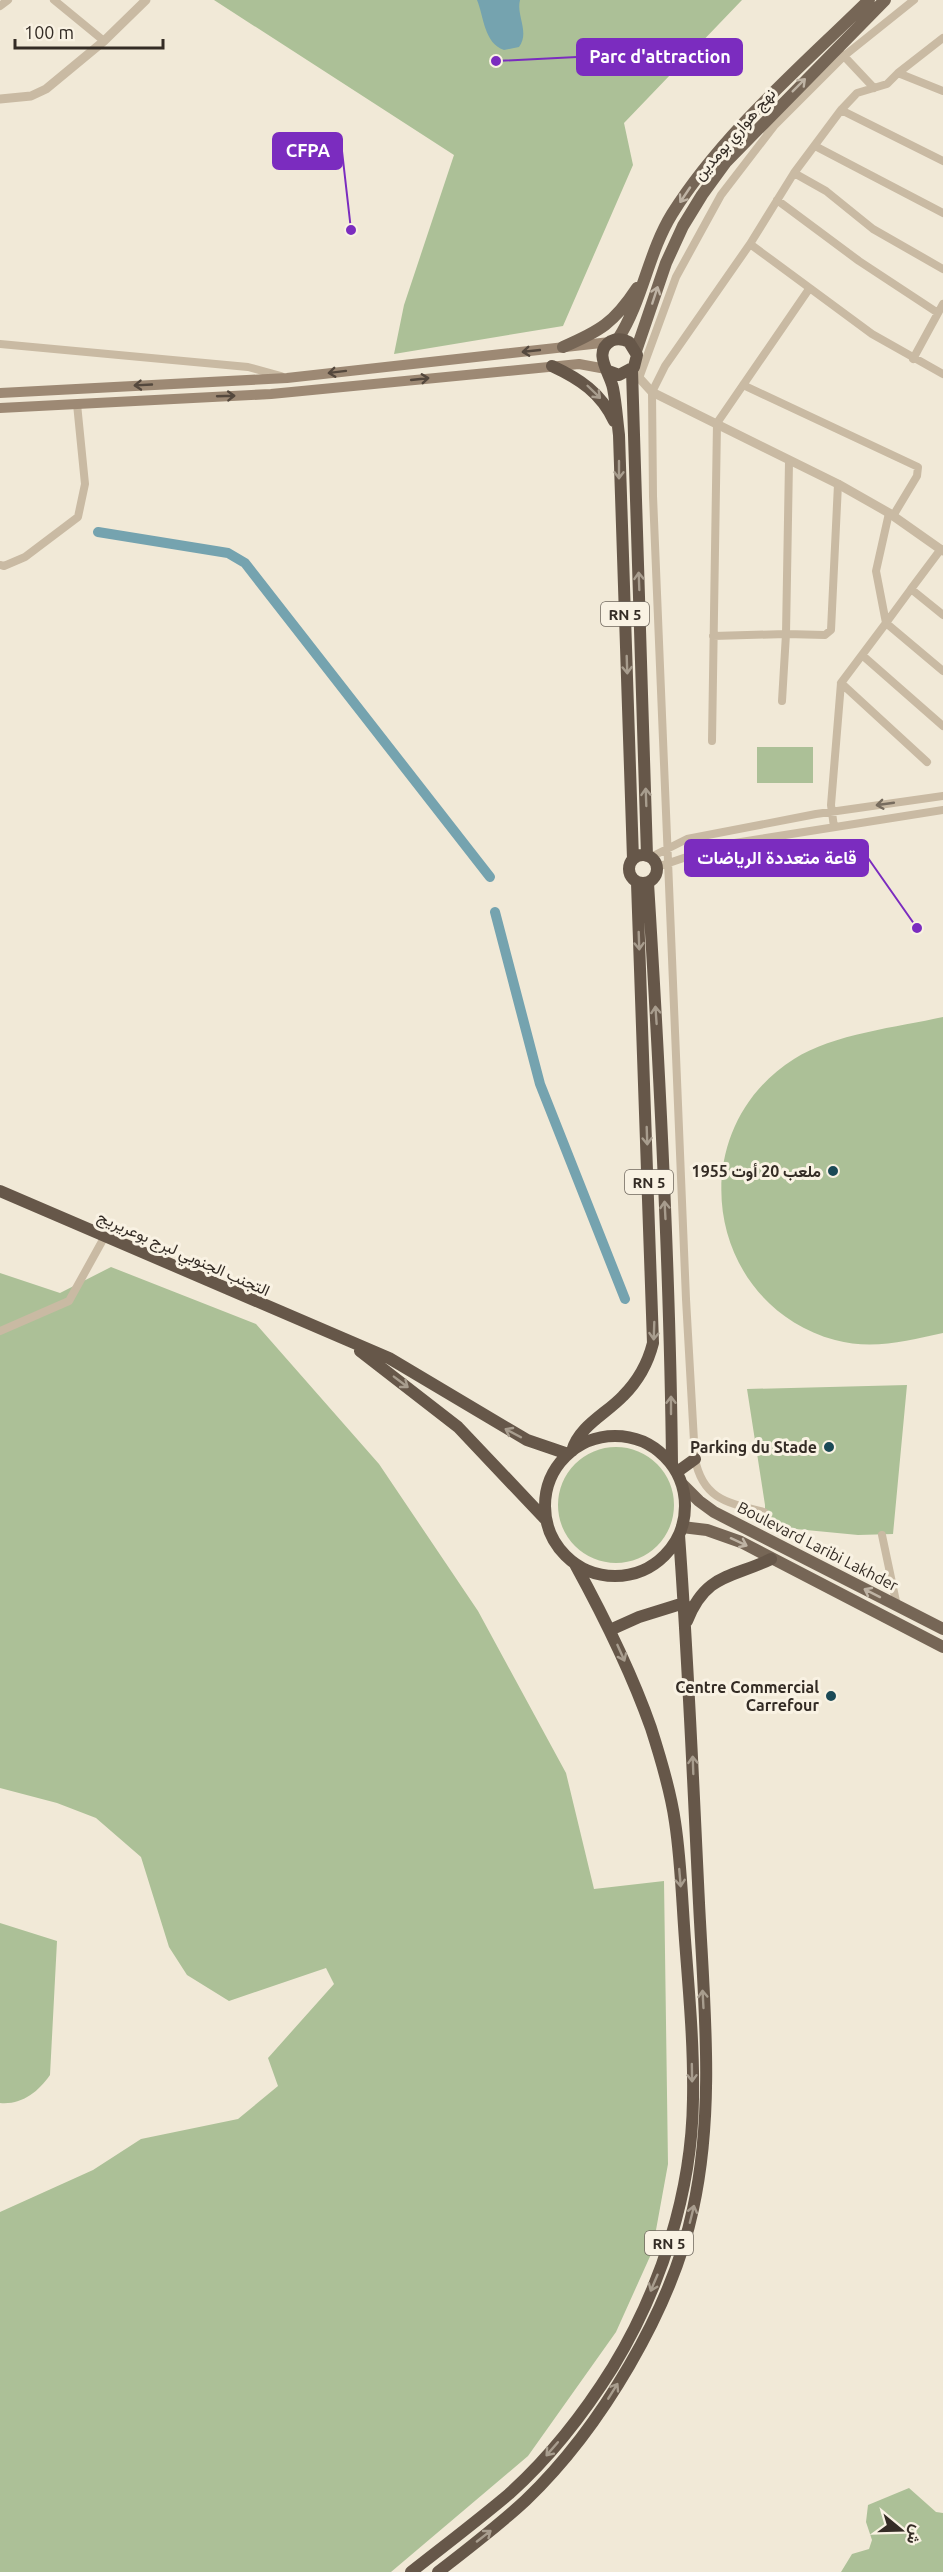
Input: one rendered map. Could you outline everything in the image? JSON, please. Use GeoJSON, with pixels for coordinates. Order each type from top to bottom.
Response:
{"type":"FeatureCollection","features":[{"type":"Feature","properties":{"kind":"highway"},"geometry":{"type":"LineString","coordinates":[[614,340],[629,342],[636,351],[635,374],[619,375],[607,370],[602,354],[614,340]]}},
{"type":"Feature","properties":{"kind":"highway"},"geometry":{"type":"LineString","coordinates":[[552,366],[577,378],[593,390],[609,409],[619,435]]}},
{"type":"Feature","properties":{"kind":"highway","name":"RN 5"},"geometry":{"type":"LineString","coordinates":[[607,370],[613,387],[619,435],[633,859],[628,871],[642,883],[658,1044],[671,1339],[674,1468]]}},
{"type":"Feature","properties":{"kind":"highway","name":"RN 5"},"geometry":{"type":"LineString","coordinates":[[635,374],[652,860]]}},
{"type":"Feature","properties":{"kind":"highway"},"geometry":{"type":"LineString","coordinates":[[633,859],[640,855],[652,860],[656,875],[642,883]]}},
{"type":"Feature","properties":{"kind":"highway","name":"RN 5"},"geometry":{"type":"LineString","coordinates":[[570,1452],[581,1433],[624,1396],[645,1367],[654,1343],[642,883]]}},
{"type":"Feature","properties":{"kind":"highway","name":"التجنب الجنوبي لبرج بوعريريج"},"geometry":{"type":"LineString","coordinates":[[0,1191],[355,1346],[389,1358],[527,1440],[570,1452]]}},
{"type":"Feature","properties":{"kind":"highway","name":"التجنب الجنوبي لبرج بوعريريج"},"geometry":{"type":"LineString","coordinates":[[355,1346],[458,1427],[547,1520]]}},
{"type":"Feature","properties":{"kind":"highway"},"geometry":{"type":"LineString","coordinates":[[603,1436],[629,1436],[653,1446],[674,1468],[683,1485],[686,1506],[681,1531],[665,1555],[652,1566],[638,1573],[606,1576],[575,1564],[556,1544],[547,1520],[546,1499],[550,1479],[570,1452],[586,1442],[603,1436]]}},
{"type":"Feature","properties":{"kind":"highway"},"geometry":{"type":"LineString","coordinates":[[674,1468],[696,1459]]}},
{"type":"Feature","properties":{"kind":"highway","name":"RN 5"},"geometry":{"type":"LineString","coordinates":[[438,2572],[526,2499],[573,2448],[613,2391],[652,2323],[683,2247],[693,2209],[700,2168],[706,2096],[692,1715],[681,1531]]}},
{"type":"Feature","properties":{"kind":"highway"},"geometry":{"type":"LineString","coordinates":[[685,1625],[692,1608],[712,1585],[728,1574],[771,1558]]}},
{"type":"Feature","properties":{"kind":"highway","name":"RN 5"},"geometry":{"type":"LineString","coordinates":[[411,2572],[510,2493],[553,2448],[613,2367],[661,2266],[679,2204],[689,2147],[693,2100],[692,2034],[675,1820],[651,1730],[610,1630],[575,1564]]}},
{"type":"Feature","properties":{"kind":"highway"},"geometry":{"type":"LineString","coordinates":[[610,1630],[639,1617],[684,1603]]}},
{"type":"Feature","properties":{"kind":"main road","name":"نهج هواري بومدين"},"geometry":{"type":"LineString","coordinates":[[614,340],[629,322],[662,234],[698,176],[722,146],[837,47],[869,0]]}},
{"type":"Feature","properties":{"kind":"main road","name":"نهج هواري بومدين"},"geometry":{"type":"LineString","coordinates":[[636,351],[666,263],[683,226],[702,195],[726,162],[885,0]]}},
{"type":"Feature","properties":{"kind":"main road"},"geometry":{"type":"LineString","coordinates":[[563,347],[606,326],[623,308],[645,275]]}},
{"type":"Feature","properties":{"kind":"main road"},"geometry":{"type":"LineString","coordinates":[[0,393],[286,378],[614,340]]}},
{"type":"Feature","properties":{"kind":"main road"},"geometry":{"type":"LineString","coordinates":[[0,408],[271,394],[552,366],[589,364],[607,370]]}},
{"type":"Feature","properties":{"kind":"main road","name":"Boulevard Laribi Lakhder"},"geometry":{"type":"LineString","coordinates":[[683,1485],[710,1510],[943,1629]]}},
{"type":"Feature","properties":{"kind":"main road","name":"Boulevard Laribi Lakhder"},"geometry":{"type":"LineString","coordinates":[[681,1531],[724,1535],[943,1647]]}},
{"type":"Feature","properties":{"kind":"main road"},"geometry":{"type":"LineString","coordinates":[[890,1618],[897,1606]]}},
{"type":"Feature","properties":{"kind":"street"},"geometry":{"type":"LineString","coordinates":[[0,6],[8,0]]}},
{"type":"Feature","properties":{"kind":"street"},"geometry":{"type":"LineString","coordinates":[[54,0],[104,41]]}},
{"type":"Feature","properties":{"kind":"street"},"geometry":{"type":"LineString","coordinates":[[0,99],[31,96],[46,89],[104,41],[146,0]]}},
{"type":"Feature","properties":{"kind":"street"},"geometry":{"type":"LineString","coordinates":[[834,827],[832,812],[841,683],[942,550],[891,515],[837,484],[652,392],[635,374],[676,276],[721,195],[837,47],[914,0]]}},
{"type":"Feature","properties":{"kind":"street"},"geometry":{"type":"LineString","coordinates":[[764,1512],[732,1503],[713,1494],[700,1479],[696,1459],[686,1299],[653,496],[652,392],[664,366],[750,244],[794,173],[841,110],[857,93],[888,84],[898,73],[943,38]]}},
{"type":"Feature","properties":{"kind":"street"},"geometry":{"type":"LineString","coordinates":[[837,47],[874,88]]}},
{"type":"Feature","properties":{"kind":"street"},"geometry":{"type":"LineString","coordinates":[[898,73],[943,91]]}},
{"type":"Feature","properties":{"kind":"street"},"geometry":{"type":"LineString","coordinates":[[841,110],[943,161]]}},
{"type":"Feature","properties":{"kind":"street"},"geometry":{"type":"LineString","coordinates":[[815,146],[943,213]]}},
{"type":"Feature","properties":{"kind":"street"},"geometry":{"type":"LineString","coordinates":[[794,173],[826,191],[873,229],[943,269]]}},
{"type":"Feature","properties":{"kind":"street"},"geometry":{"type":"LineString","coordinates":[[777,200],[859,261],[938,313]]}},
{"type":"Feature","properties":{"kind":"street"},"geometry":{"type":"LineString","coordinates":[[750,244],[872,334],[943,374]]}},
{"type":"Feature","properties":{"kind":"street"},"geometry":{"type":"LineString","coordinates":[[712,741],[717,423],[809,289]]}},
{"type":"Feature","properties":{"kind":"street"},"geometry":{"type":"LineString","coordinates":[[913,358],[943,304]]}},
{"type":"Feature","properties":{"kind":"street"},"geometry":{"type":"LineString","coordinates":[[0,344],[248,367],[286,378]]}},
{"type":"Feature","properties":{"kind":"street"},"geometry":{"type":"LineString","coordinates":[[744,385],[918,468],[917,476],[891,515],[876,571],[886,623],[943,671]]}},
{"type":"Feature","properties":{"kind":"street"},"geometry":{"type":"LineString","coordinates":[[0,565],[4,566],[25,557],[78,517],[85,484],[77,404]]}},
{"type":"Feature","properties":{"kind":"street"},"geometry":{"type":"LineString","coordinates":[[782,701],[786,634],[789,462]]}},
{"type":"Feature","properties":{"kind":"street"},"geometry":{"type":"LineString","coordinates":[[713,636],[825,634],[831,630],[837,484]]}},
{"type":"Feature","properties":{"kind":"street"},"geometry":{"type":"LineString","coordinates":[[911,589],[943,615]]}},
{"type":"Feature","properties":{"kind":"street"},"geometry":{"type":"LineString","coordinates":[[862,655],[943,726]]}},
{"type":"Feature","properties":{"kind":"street"},"geometry":{"type":"LineString","coordinates":[[841,683],[927,762]]}},
{"type":"Feature","properties":{"kind":"street"},"geometry":{"type":"LineString","coordinates":[[652,860],[668,847],[687,839],[832,812],[943,796]]}},
{"type":"Feature","properties":{"kind":"street"},"geometry":{"type":"LineString","coordinates":[[652,860],[669,862],[722,845],[943,810]]}},
{"type":"Feature","properties":{"kind":"street"},"geometry":{"type":"LineString","coordinates":[[0,1331],[69,1301],[105,1236]]}},
{"type":"Feature","properties":{"kind":"street"},"geometry":{"type":"LineString","coordinates":[[882,1534],[897,1606]]}},
{"type":"Feature","properties":{"kind":"green space"},"geometry":{"type":"Polygon","coordinates":[[[214,0],[742,0],[624,123],[633,165],[563,326],[394,354],[404,305],[454,155],[214,0]]]}},
{"type":"Feature","properties":{"kind":"green space"},"geometry":{"type":"Polygon","coordinates":[[[757,747],[813,747],[813,783],[757,783],[757,747]]]}},
{"type":"Feature","properties":{"kind":"green space","name":"ملعب 20 أوت 1955"},"geometry":{"type":"Polygon","coordinates":[[[943,1017],[943,1333],[876,1344],[835,1340],[791,1321],[758,1291],[735,1254],[723,1213],[723,1170],[734,1128],[758,1090],[794,1059],[810,1050],[866,1032],[943,1017]]]}},
{"type":"Feature","properties":{"kind":"green space"},"geometry":{"type":"Polygon","coordinates":[[[111,1267],[256,1324],[379,1464],[478,1611],[566,1773],[594,1889],[664,1881],[668,2164],[652,2252],[616,2332],[528,2456],[391,2572],[0,2572],[0,2212],[93,2170],[141,2139],[238,2119],[278,2086],[268,2058],[334,1984],[326,1968],[229,2001],[187,1975],[169,1947],[141,1857],[96,1818],[57,1803],[0,1788],[0,1273],[60,1293],[111,1267]]]}},
{"type":"Feature","properties":{"kind":"green space","name":"Parking du Stade"},"geometry":{"type":"Polygon","coordinates":[[[907,1385],[893,1534],[858,1535],[775,1527],[765,1522],[765,1505],[747,1389],[907,1385]]]}},
{"type":"Feature","properties":{"kind":"green space"},"geometry":{"type":"Polygon","coordinates":[[[616,1447],[638,1452],[657,1464],[669,1483],[674,1505],[669,1527],[657,1546],[638,1558],[616,1563],[594,1558],[575,1546],[563,1527],[558,1505],[563,1483],[575,1464],[594,1452],[616,1447]]]}},
{"type":"Feature","properties":{"kind":"green space"},"geometry":{"type":"Polygon","coordinates":[[[0,1923],[57,1941],[50,2075],[29,2096],[8,2103],[0,2103],[0,1923]]]}},
{"type":"Feature","properties":{"kind":"green space"},"geometry":{"type":"Polygon","coordinates":[[[909,2488],[936,2512],[943,2513],[943,2572],[841,2572],[852,2554],[869,2549],[872,2540],[866,2522],[868,2505],[909,2488]]]}},
{"type":"Feature","properties":{"kind":"water"},"geometry":{"type":"Polygon","coordinates":[[[477,0],[520,0],[523,36],[519,47],[504,50],[492,42],[477,0]]]}},
{"type":"Feature","properties":{"kind":"waterway"},"geometry":{"type":"LineString","coordinates":[[98,532],[228,553],[245,563],[490,877]]}},
{"type":"Feature","properties":{"kind":"waterway"},"geometry":{"type":"LineString","coordinates":[[495,912],[540,1084],[625,1299]]}},
{"type":"Feature","properties":{"kind":"place","name":"Parc d'attraction"},"geometry":{"type":"Point","coordinates":[496,61]}},
{"type":"Feature","properties":{"kind":"place","name":"CFPA"},"geometry":{"type":"Point","coordinates":[351,230]}},
{"type":"Feature","properties":{"kind":"place","name":"قاعة متعددة الرياضات"},"geometry":{"type":"Point","coordinates":[917,928]}},
{"type":"Feature","properties":{"kind":"place","name":"ملعب 20 أوت 1955"},"geometry":{"type":"Point","coordinates":[833,1171]}},
{"type":"Feature","properties":{"kind":"place","name":"Parking du Stade"},"geometry":{"type":"Point","coordinates":[829,1447]}},
{"type":"Feature","properties":{"kind":"place","name":"Centre Commercial Carrefour"},"geometry":{"type":"Point","coordinates":[831,1696]}}]}
